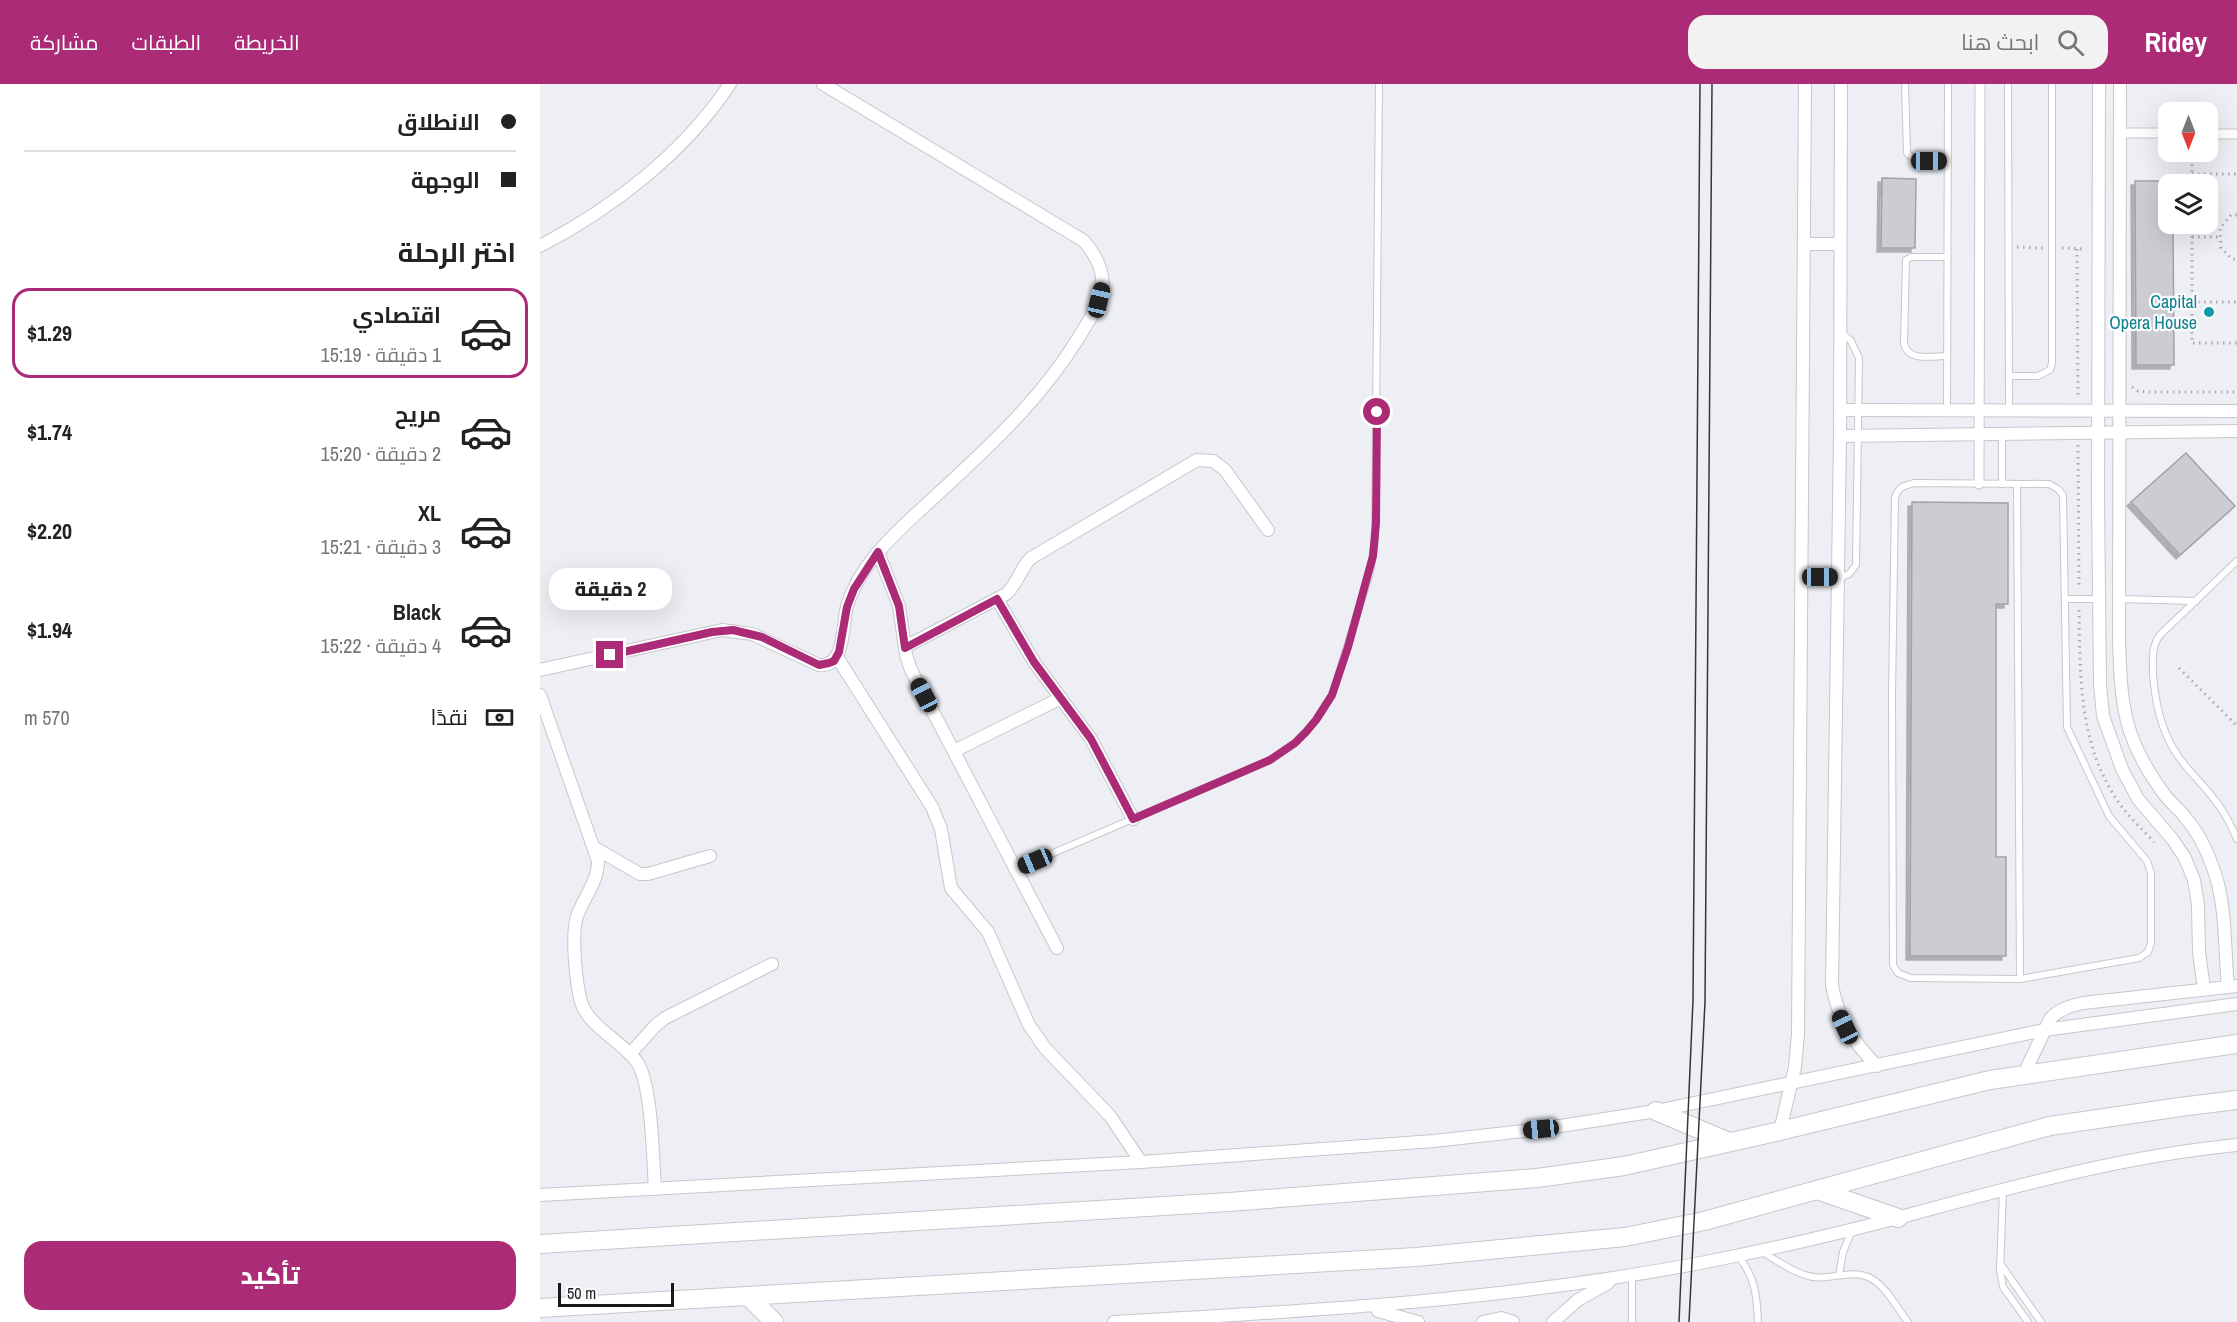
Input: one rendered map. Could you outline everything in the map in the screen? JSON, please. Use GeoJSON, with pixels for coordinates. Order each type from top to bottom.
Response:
{"type":"FeatureCollection","features":[{"type":"Feature","properties":{"kind":"main road"},"geometry":{"type":"LineString","coordinates":[[540,1244],[1219,1202],[1537,1178],[1624,1166],[1990,1080],[2237,1044]]}},
{"type":"Feature","properties":{"kind":"main road"},"geometry":{"type":"LineString","coordinates":[[540,1308],[1416,1257],[1625,1237],[1704,1221],[2050,1126],[2237,1100]]}},
{"type":"Feature","properties":{"kind":"main road"},"geometry":{"type":"LineString","coordinates":[[1656,1112],[1729,1142]]}},
{"type":"Feature","properties":{"kind":"main road"},"geometry":{"type":"LineString","coordinates":[[1817,1190],[1898,1218]]}},
{"type":"Feature","properties":{"kind":"main road"},"geometry":{"type":"LineString","coordinates":[[748,1296],[774,1322]]}},
{"type":"Feature","properties":{"kind":"street"},"geometry":{"type":"LineString","coordinates":[[540,246],[566,233],[611,203],[653,169],[692,131],[730,84]]}},
{"type":"Feature","properties":{"kind":"street"},"geometry":{"type":"LineString","coordinates":[[540,670],[722,630],[752,634],[819,665],[829,663],[837,657],[847,607],[854,589],[878,552],[1008,428],[1032,402],[1076,343],[1094,312],[1102,288],[1102,275],[1092,251],[1083,241],[823,84]]}},
{"type":"Feature","properties":{"kind":"street"},"geometry":{"type":"LineString","coordinates":[[1780,1131],[1792,1083],[1798,1034],[1804,84]]}},
{"type":"Feature","properties":{"kind":"street"},"geometry":{"type":"LineString","coordinates":[[1841,84],[1840,436],[1832,985],[1839,1014],[1845,1027],[1853,1040],[1876,1066]]}},
{"type":"Feature","properties":{"kind":"street"},"geometry":{"type":"LineString","coordinates":[[1978,484],[1980,84]]}},
{"type":"Feature","properties":{"kind":"street"},"geometry":{"type":"LineString","coordinates":[[2099,84],[2099,599],[2100,684],[2103,716],[2122,769],[2138,799],[2173,840],[2194,880],[2204,989]]}},
{"type":"Feature","properties":{"kind":"street"},"geometry":{"type":"LineString","coordinates":[[2024,1074],[2044,1030],[2056,1012],[2069,1006],[2233,986],[2220,890],[2209,856],[2203,842],[2166,796],[2138,754],[2127,726],[2121,695],[2119,599],[2120,84]]}},
{"type":"Feature","properties":{"kind":"street"},"geometry":{"type":"LineString","coordinates":[[2120,133],[2158,133]]}},
{"type":"Feature","properties":{"kind":"street"},"geometry":{"type":"LineString","coordinates":[[2218,134],[2237,134]]}},
{"type":"Feature","properties":{"kind":"street"},"geometry":{"type":"LineString","coordinates":[[1804,244],[1840,244]]}},
{"type":"Feature","properties":{"kind":"street"},"geometry":{"type":"LineString","coordinates":[[1840,411],[2237,411]]}},
{"type":"Feature","properties":{"kind":"street"},"geometry":{"type":"LineString","coordinates":[[1840,436],[2237,431]]}},
{"type":"Feature","properties":{"kind":"street"},"geometry":{"type":"LineString","coordinates":[[905,648],[997,599],[1012,588],[1031,558],[1197,460],[1213,461],[1225,470],[1268,530]]}},
{"type":"Feature","properties":{"kind":"street"},"geometry":{"type":"LineString","coordinates":[[878,552],[899,606],[905,648],[911,670],[1057,948]]}},
{"type":"Feature","properties":{"kind":"street"},"geometry":{"type":"LineString","coordinates":[[997,599],[1034,662],[1091,739],[1133,819]]}},
{"type":"Feature","properties":{"kind":"street"},"geometry":{"type":"LineString","coordinates":[[837,657],[932,807],[941,829],[951,888],[955,896],[988,932],[1036,1037],[1054,1059],[1110,1116],[1141,1162]]}},
{"type":"Feature","properties":{"kind":"street"},"geometry":{"type":"LineString","coordinates":[[540,695],[598,861],[597,874],[577,917],[574,934],[581,1001],[588,1015],[630,1054],[640,1067],[645,1083],[655,1189]]}},
{"type":"Feature","properties":{"kind":"street"},"geometry":{"type":"LineString","coordinates":[[954,751],[1061,698]]}},
{"type":"Feature","properties":{"kind":"street"},"geometry":{"type":"LineString","coordinates":[[595,848],[633,872],[644,874],[710,856]]}},
{"type":"Feature","properties":{"kind":"street"},"geometry":{"type":"LineString","coordinates":[[2189,868],[2209,856]]}},
{"type":"Feature","properties":{"kind":"street"},"geometry":{"type":"LineString","coordinates":[[630,1054],[665,1018],[772,964]]}},
{"type":"Feature","properties":{"kind":"street"},"geometry":{"type":"LineString","coordinates":[[540,1195],[1141,1162],[1434,1141],[1541,1129],[1656,1112],[2044,1030],[2237,1004]]}},
{"type":"Feature","properties":{"kind":"street"},"geometry":{"type":"LineString","coordinates":[[1114,1322],[1353,1308],[1460,1298],[1632,1275],[1759,1251],[1898,1218],[2003,1188],[2154,1156],[2237,1145]]}},
{"type":"Feature","properties":{"kind":"street"},"geometry":{"type":"LineString","coordinates":[[1553,1322],[1578,1300],[1595,1289],[1632,1275]]}},
{"type":"Feature","properties":{"kind":"street"},"geometry":{"type":"LineString","coordinates":[[1353,1308],[1388,1312],[1418,1322]]}},
{"type":"Feature","properties":{"kind":"street"},"geometry":{"type":"LineString","coordinates":[[1483,1322],[1501,1318],[1513,1322]]}},
{"type":"Feature","properties":{"kind":"lane"},"geometry":{"type":"LineString","coordinates":[[1016,869],[1270,760],[1295,743],[1316,720],[1327,703],[1342,666],[1370,573],[1376,540],[1378,84]]}},
{"type":"Feature","properties":{"kind":"lane"},"geometry":{"type":"LineString","coordinates":[[1905,84],[1907,153],[1912,158],[1921,161],[1947,161]]}},
{"type":"Feature","properties":{"kind":"lane"},"geometry":{"type":"LineString","coordinates":[[1947,411],[1948,84]]}},
{"type":"Feature","properties":{"kind":"lane"},"geometry":{"type":"LineString","coordinates":[[2008,84],[2009,411]]}},
{"type":"Feature","properties":{"kind":"lane"},"geometry":{"type":"LineString","coordinates":[[2009,376],[2038,376],[2050,370],[2052,363],[2052,84]]}},
{"type":"Feature","properties":{"kind":"lane"},"geometry":{"type":"LineString","coordinates":[[1947,257],[1911,257],[1906,260],[1904,344],[1905,350],[1911,354],[1947,356]]}},
{"type":"Feature","properties":{"kind":"lane"},"geometry":{"type":"LineString","coordinates":[[1801,577],[1838,577],[1849,574],[1856,565],[1859,358],[1851,341],[1840,331]]}},
{"type":"Feature","properties":{"kind":"lane"},"geometry":{"type":"LineString","coordinates":[[2002,434],[2002,484]]}},
{"type":"Feature","properties":{"kind":"lane"},"geometry":{"type":"LineString","coordinates":[[1914,483],[2002,484],[2049,484],[2063,495],[2067,727],[2109,816],[2147,861],[2151,873],[2151,943],[2148,952],[2139,958],[2020,979],[1911,978],[1898,973],[1893,965],[1892,693],[1895,498],[1897,490],[1914,483]]}},
{"type":"Feature","properties":{"kind":"lane"},"geometry":{"type":"LineString","coordinates":[[2017,484],[2020,979]]}},
{"type":"Feature","properties":{"kind":"lane"},"geometry":{"type":"LineString","coordinates":[[2237,561],[2156,641],[2152,657],[2155,692],[2168,739],[2177,755],[2216,800],[2237,839]]}},
{"type":"Feature","properties":{"kind":"lane"},"geometry":{"type":"LineString","coordinates":[[2066,599],[2099,599]]}},
{"type":"Feature","properties":{"kind":"lane"},"geometry":{"type":"LineString","coordinates":[[2119,599],[2196,601]]}},
{"type":"Feature","properties":{"kind":"lane"},"geometry":{"type":"LineString","coordinates":[[2003,1188],[2000,1263],[2003,1287],[2028,1322]]}},
{"type":"Feature","properties":{"kind":"lane"},"geometry":{"type":"LineString","coordinates":[[1839,1275],[1843,1252],[1852,1229]]}},
{"type":"Feature","properties":{"kind":"lane"},"geometry":{"type":"LineString","coordinates":[[1759,1251],[1791,1269],[1812,1277],[1855,1274],[1871,1279],[1884,1291],[1908,1322]]}},
{"type":"Feature","properties":{"kind":"lane"},"geometry":{"type":"LineString","coordinates":[[1737,1255],[1753,1280],[1758,1299],[1758,1322]]}},
{"type":"Feature","properties":{"kind":"lane"},"geometry":{"type":"LineString","coordinates":[[2000,1263],[2040,1322]]}},
{"type":"Feature","properties":{"kind":"lane"},"geometry":{"type":"LineString","coordinates":[[1632,1275],[1632,1322]]}},
{"type":"Feature","properties":{"kind":"path"},"geometry":{"type":"LineString","coordinates":[[2192,162],[2192,174]]}},
{"type":"Feature","properties":{"kind":"path"},"geometry":{"type":"LineString","coordinates":[[2218,174],[2237,174]]}},
{"type":"Feature","properties":{"kind":"path"},"geometry":{"type":"LineString","coordinates":[[2237,215],[2231,215],[2220,228],[2221,248],[2232,259],[2237,259]]}},
{"type":"Feature","properties":{"kind":"path"},"geometry":{"type":"LineString","coordinates":[[2220,237],[2192,237],[2192,343],[2237,343]]}},
{"type":"Feature","properties":{"kind":"path"},"geometry":{"type":"LineString","coordinates":[[2192,302],[2237,302]]}},
{"type":"Feature","properties":{"kind":"path"},"geometry":{"type":"LineString","coordinates":[[2179,668],[2237,726]]}},
{"type":"Feature","properties":{"kind":"building"},"geometry":{"type":"Polygon","coordinates":[[[1882,178],[1916,179],[1915,248],[1881,248],[1882,178]]]}},
{"type":"Feature","properties":{"kind":"building"},"geometry":{"type":"Polygon","coordinates":[[[2135,181],[2158,181],[2158,234],[2173,234],[2174,365],[2136,365],[2135,181]]]}},
{"type":"Feature","properties":{"kind":"building"},"geometry":{"type":"Polygon","coordinates":[[[2186,453],[2235,506],[2180,555],[2131,502],[2186,453]]]}},
{"type":"Feature","properties":{"kind":"building"},"geometry":{"type":"Polygon","coordinates":[[[1912,502],[2008,503],[2008,604],[1996,604],[1996,857],[2006,857],[2006,956],[1910,956],[1912,502]]]}},
{"type":"Feature","properties":{"kind":"tram line"},"geometry":{"type":"LineString","coordinates":[[1679,1322],[1693,1000],[1700,84]]}},
{"type":"Feature","properties":{"kind":"tram line"},"geometry":{"type":"LineString","coordinates":[[1689,1322],[1705,1002],[1712,84]]}},
{"type":"Feature","properties":{"kind":"place","name":"Capital Opera House"},"geometry":{"type":"Point","coordinates":[2209,312]}},
{"type":"Feature","properties":{"kind":"route"},"geometry":{"type":"LineString","coordinates":[[610,655],[712,632],[733,630],[762,637],[809,661],[824,666],[837,657],[847,607],[854,589],[862,573],[878,552],[897,598],[903,623],[905,648],[997,599],[1034,662],[1091,739],[1133,819],[1270,760],[1295,743],[1306,732],[1332,695],[1370,573],[1376,540],[1377,412]]}}]}
